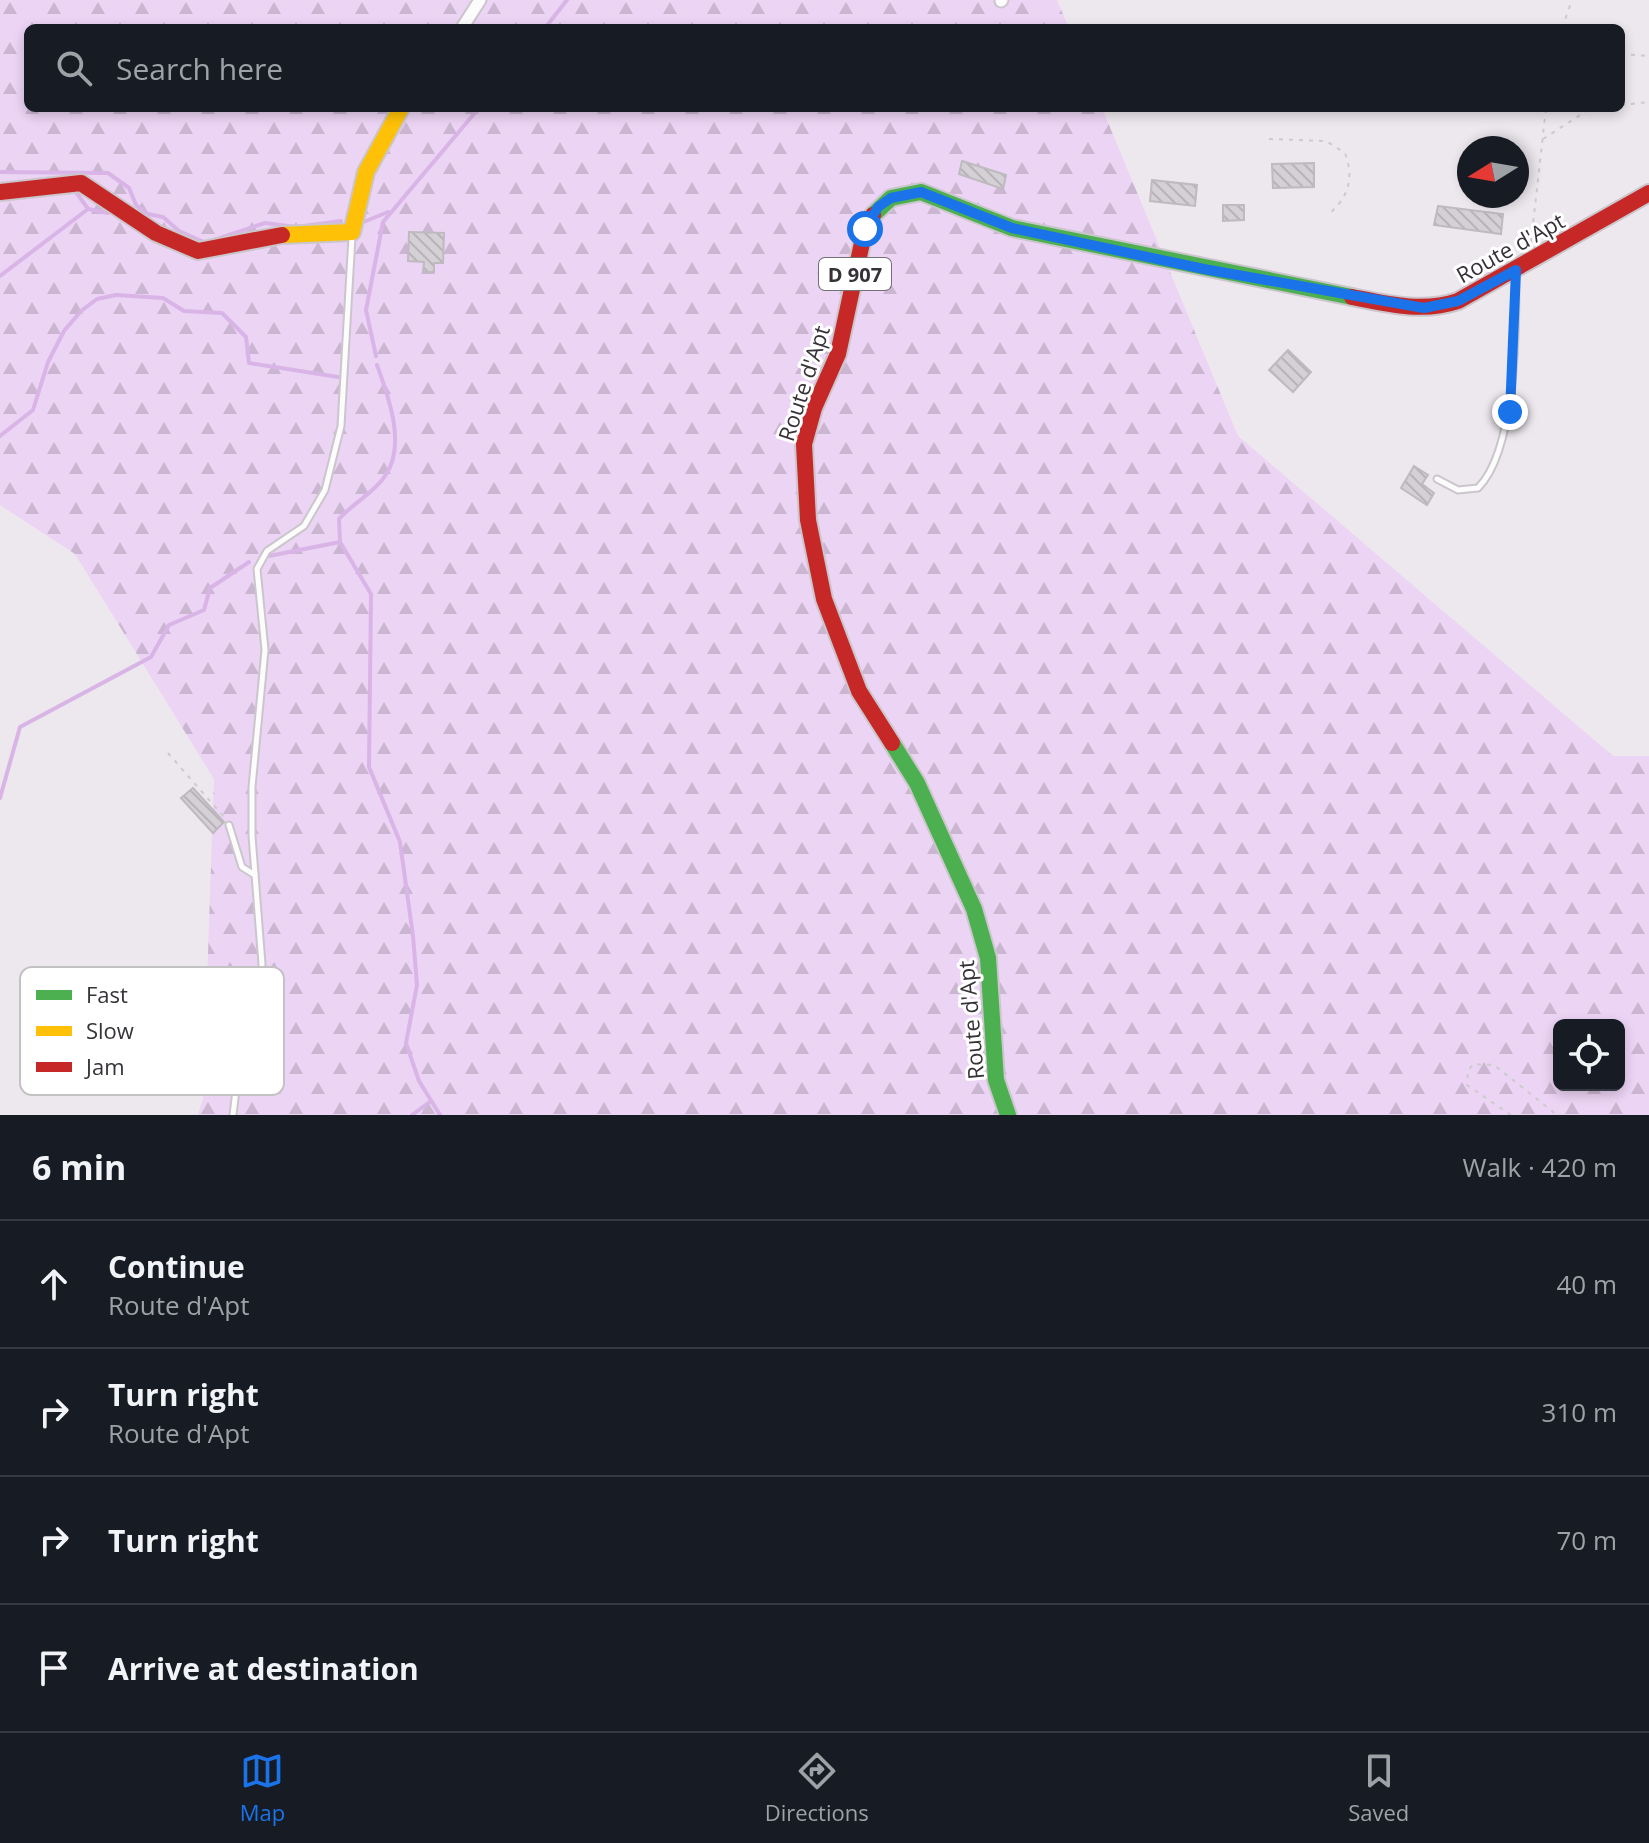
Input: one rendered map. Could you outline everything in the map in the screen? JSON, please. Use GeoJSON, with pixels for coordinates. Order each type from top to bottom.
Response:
{"type":"FeatureCollection","features":[{"type":"Feature","properties":{"kind":"main road"},"geometry":{"type":"LineString","coordinates":[[0,192],[81,183],[163,237],[198,251],[271,236],[352,232],[366,172],[399,112]]}},
{"type":"Feature","properties":{"kind":"main road","name":"Route d'Apt"},"geometry":{"type":"LineString","coordinates":[[1008,1115],[996,1080],[988,958],[974,909],[917,783],[859,691],[844,658],[824,599],[808,520],[804,444],[814,408],[838,354],[860,245],[872,215],[891,198],[912,192],[930,194],[984,218],[1026,232],[1219,272],[1424,308],[1458,301],[1649,193]]}},
{"type":"Feature","properties":{"kind":"street"},"geometry":{"type":"LineString","coordinates":[[465,24],[480,0]]}},
{"type":"Feature","properties":{"kind":"lane"},"geometry":{"type":"LineString","coordinates":[[261,967],[252,787],[265,650],[257,569],[267,551],[304,526],[325,490],[341,426],[352,232]]}},
{"type":"Feature","properties":{"kind":"lane"},"geometry":{"type":"LineString","coordinates":[[1437,479],[1458,490],[1478,488],[1496,453],[1510,412],[1522,267]]}},
{"type":"Feature","properties":{"kind":"lane"},"geometry":{"type":"LineString","coordinates":[[229,825],[242,867],[255,875]]}},
{"type":"Feature","properties":{"kind":"lane"},"geometry":{"type":"LineString","coordinates":[[233,1115],[235,1095]]}},
{"type":"Feature","properties":{"kind":"path"},"geometry":{"type":"LineString","coordinates":[[1563,24],[1572,0]]}},
{"type":"Feature","properties":{"kind":"path"},"geometry":{"type":"LineString","coordinates":[[1625,54],[1649,56]]}},
{"type":"Feature","properties":{"kind":"path"},"geometry":{"type":"LineString","coordinates":[[1625,105],[1649,102]]}},
{"type":"Feature","properties":{"kind":"path"},"geometry":{"type":"LineString","coordinates":[[1522,267],[1546,112]]}},
{"type":"Feature","properties":{"kind":"path"},"geometry":{"type":"LineString","coordinates":[[1542,140],[1585,112]]}},
{"type":"Feature","properties":{"kind":"path"},"geometry":{"type":"LineString","coordinates":[[1269,139],[1326,141],[1345,153],[1349,177],[1347,195],[1331,212]]}},
{"type":"Feature","properties":{"kind":"path"},"geometry":{"type":"LineString","coordinates":[[168,753],[229,825]]}},
{"type":"Feature","properties":{"kind":"path"},"geometry":{"type":"LineString","coordinates":[[1511,1115],[1467,1085],[1468,1071],[1473,1064],[1494,1065],[1557,1115]]}},
{"type":"Feature","properties":{"kind":"green space"},"geometry":{"type":"Polygon","coordinates":[[[0,0],[1057,0],[1067,24],[24,24],[24,112],[1104,112],[1238,436],[1613,756],[1649,756],[1649,1115],[198,1115],[203,1095],[284,1095],[284,967],[208,967],[214,779],[75,554],[0,505],[0,0]]]}},
{"type":"Feature","properties":{"kind":"building"},"geometry":{"type":"Polygon","coordinates":[[[962,161],[1006,175],[1003,189],[959,174],[962,161]]]}},
{"type":"Feature","properties":{"kind":"building"},"geometry":{"type":"Polygon","coordinates":[[[1314,163],[1314,187],[1273,188],[1272,164],[1314,163]]]}},
{"type":"Feature","properties":{"kind":"building"},"geometry":{"type":"Polygon","coordinates":[[[1152,180],[1197,185],[1195,206],[1150,201],[1152,180]]]}},
{"type":"Feature","properties":{"kind":"building"},"geometry":{"type":"Polygon","coordinates":[[[1223,205],[1244,205],[1244,220],[1223,221],[1223,205]]]}},
{"type":"Feature","properties":{"kind":"building"},"geometry":{"type":"Polygon","coordinates":[[[1438,206],[1503,214],[1501,234],[1434,225],[1438,206]]]}},
{"type":"Feature","properties":{"kind":"building"},"geometry":{"type":"Polygon","coordinates":[[[409,232],[444,233],[443,263],[434,263],[434,272],[423,272],[424,262],[408,261],[409,232]]]}},
{"type":"Feature","properties":{"kind":"building"},"geometry":{"type":"Polygon","coordinates":[[[1288,350],[1311,372],[1293,392],[1269,370],[1288,350]]]}},
{"type":"Feature","properties":{"kind":"building"},"geometry":{"type":"Polygon","coordinates":[[[1414,466],[1428,475],[1422,484],[1434,493],[1427,505],[1401,488],[1414,466]]]}},
{"type":"Feature","properties":{"kind":"building"},"geometry":{"type":"Polygon","coordinates":[[[193,788],[224,822],[213,833],[181,798],[193,788]]]}},
{"type":"Feature","properties":{"kind":"waterway"},"geometry":{"type":"LineString","coordinates":[[548,24],[567,0]]}},
{"type":"Feature","properties":{"kind":"waterway"},"geometry":{"type":"LineString","coordinates":[[376,356],[366,310],[383,222],[476,112]]}},
{"type":"Feature","properties":{"kind":"waterway"},"geometry":{"type":"LineString","coordinates":[[0,172],[108,173],[129,188],[136,205],[148,214],[163,217],[179,231],[206,243]]}},
{"type":"Feature","properties":{"kind":"waterway"},"geometry":{"type":"LineString","coordinates":[[76,192],[88,209]]}},
{"type":"Feature","properties":{"kind":"waterway"},"geometry":{"type":"LineString","coordinates":[[0,276],[88,209],[108,213]]}},
{"type":"Feature","properties":{"kind":"waterway"},"geometry":{"type":"LineString","coordinates":[[361,223],[388,212]]}},
{"type":"Feature","properties":{"kind":"waterway"},"geometry":{"type":"LineString","coordinates":[[214,240],[265,223],[296,227],[341,221]]}},
{"type":"Feature","properties":{"kind":"waterway"},"geometry":{"type":"LineString","coordinates":[[0,436],[33,410],[48,362],[64,331],[81,311],[97,299],[116,295],[163,298],[184,311],[222,313],[246,337],[249,363],[338,377]]}},
{"type":"Feature","properties":{"kind":"waterway"},"geometry":{"type":"LineString","coordinates":[[377,365],[393,420],[395,450],[381,482],[339,519],[340,542],[371,594],[369,767],[400,842],[413,936],[417,985],[406,1043],[419,1081],[440,1115]]}},
{"type":"Feature","properties":{"kind":"waterway"},"geometry":{"type":"LineString","coordinates":[[269,556],[340,542]]}},
{"type":"Feature","properties":{"kind":"waterway"},"geometry":{"type":"LineString","coordinates":[[0,798],[20,727],[151,657],[169,625],[204,610],[210,588],[249,562]]}},
{"type":"Feature","properties":{"kind":"waterway"},"geometry":{"type":"LineString","coordinates":[[412,1115],[431,1101]]}},
{"type":"Feature","properties":{"kind":"traffic: fast"},"geometry":{"type":"LineString","coordinates":[[873,215],[891,198],[921,192],[1012,228],[1352,297]]}},
{"type":"Feature","properties":{"kind":"traffic: fast"},"geometry":{"type":"LineString","coordinates":[[892,743],[917,783],[974,909],[988,958],[996,1080],[1008,1115]]}},
{"type":"Feature","properties":{"kind":"traffic: slow"},"geometry":{"type":"LineString","coordinates":[[282,235],[352,232],[366,172],[399,112]]}},
{"type":"Feature","properties":{"kind":"traffic: jam"},"geometry":{"type":"LineString","coordinates":[[0,192],[81,183],[156,233],[198,251],[282,235]]}},
{"type":"Feature","properties":{"kind":"traffic: jam"},"geometry":{"type":"LineString","coordinates":[[1352,297],[1418,307],[1458,301],[1649,193]]}},
{"type":"Feature","properties":{"kind":"traffic: jam"},"geometry":{"type":"LineString","coordinates":[[873,215],[865,229],[838,354],[814,408],[804,444],[808,520],[824,599],[859,691],[892,743]]}},
{"type":"Feature","properties":{"kind":"route"},"geometry":{"type":"LineString","coordinates":[[865,229],[878,207],[891,198],[921,192],[1012,228],[1204,269],[1390,305],[1424,308],[1437,308],[1458,301],[1516,270],[1510,412]]}}]}
